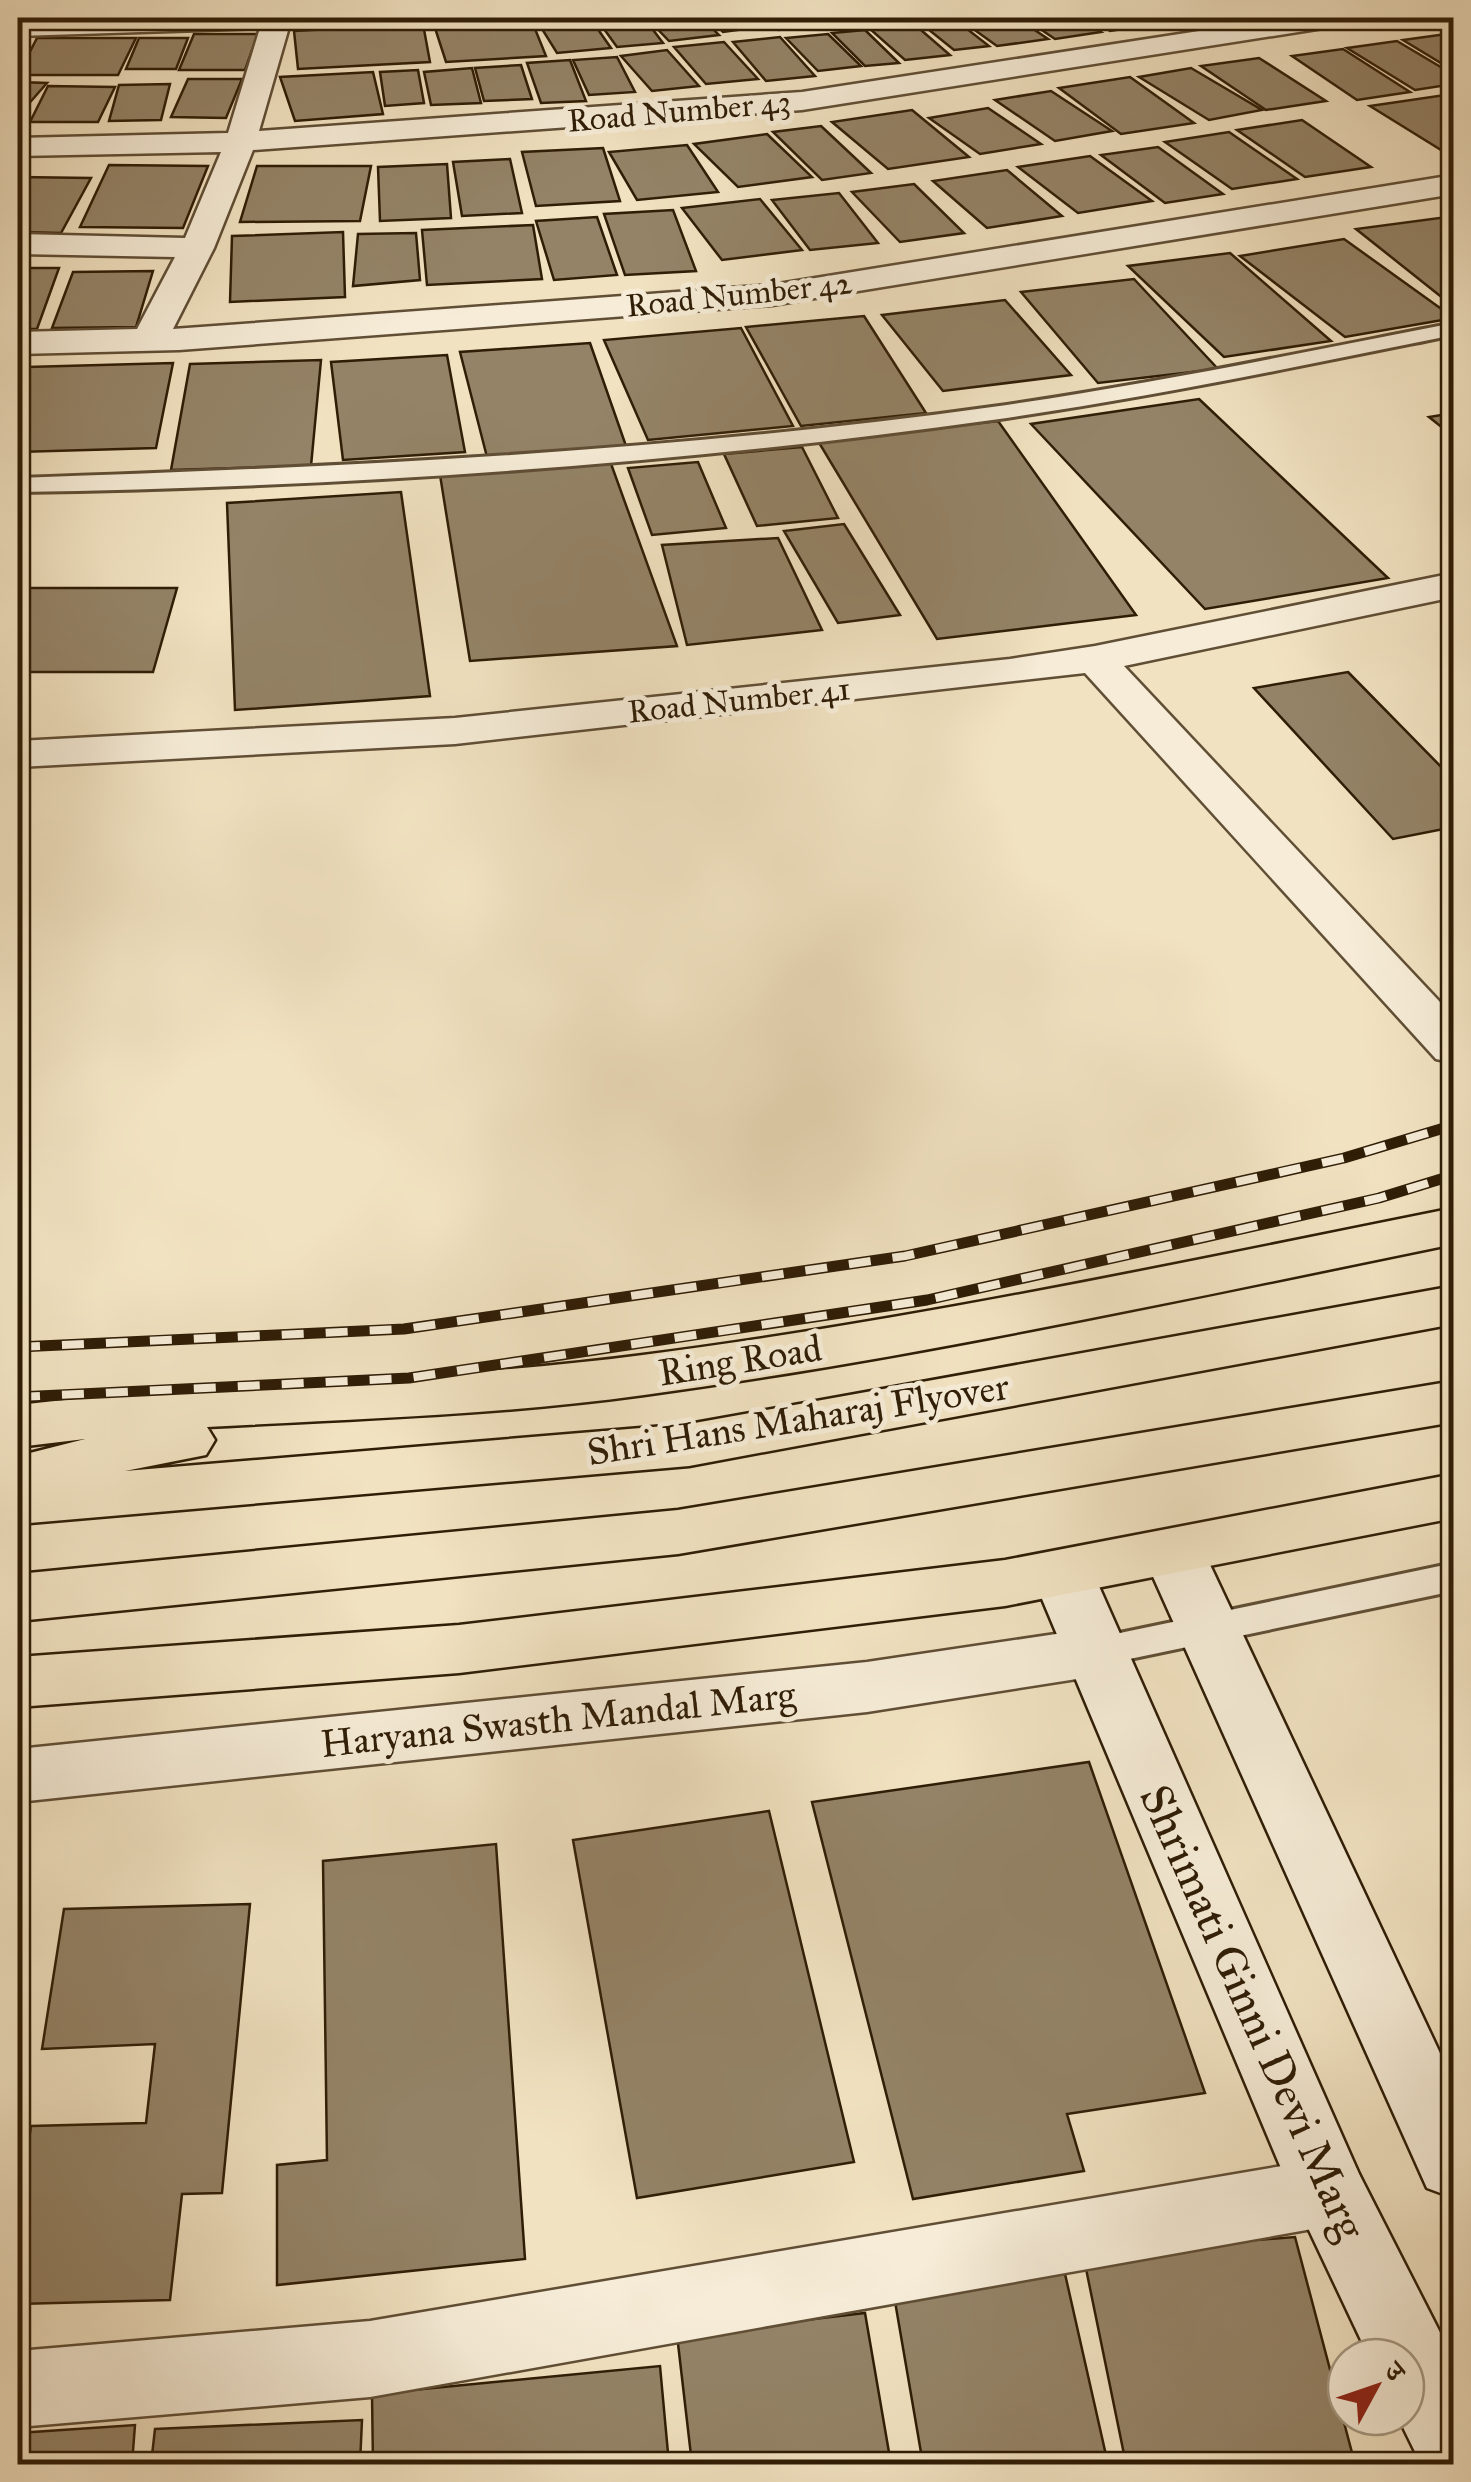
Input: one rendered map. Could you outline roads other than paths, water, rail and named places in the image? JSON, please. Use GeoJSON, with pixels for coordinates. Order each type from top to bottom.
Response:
{"type":"FeatureCollection","features":[{"type":"Feature","properties":{"kind":"main road","name":"Ring Road"},"geometry":{"type":"LineString","coordinates":[[18,1426],[162,1409],[520,1390],[645,1375],[1032,1312],[1454,1226]]}},
{"type":"Feature","properties":{"kind":"main road","name":"Shri Hans Maharaj Flyover"},"geometry":{"type":"LineString","coordinates":[[18,1502],[689,1445],[1454,1306]]}},
{"type":"Feature","properties":{"kind":"main road"},"geometry":{"type":"LineString","coordinates":[[18,1478],[132,1448],[520,1390]]}},
{"type":"Feature","properties":{"kind":"main road"},"geometry":{"type":"LineString","coordinates":[[18,1598],[678,1532],[1454,1401]]}},
{"type":"Feature","properties":{"kind":"main road"},"geometry":{"type":"LineString","coordinates":[[18,1682],[459,1649],[1063,1575],[1454,1496]]}},
{"type":"Feature","properties":{"kind":"street"},"geometry":{"type":"LineString","coordinates":[[18,28],[316,18]]}},
{"type":"Feature","properties":{"kind":"street"},"geometry":{"type":"LineString","coordinates":[[150,339],[198,248],[241,142],[276,19]]}},
{"type":"Feature","properties":{"kind":"street","name":"Road Number 43"},"geometry":{"type":"LineString","coordinates":[[18,148],[241,142],[496,127],[802,101],[1314,19]]}},
{"type":"Feature","properties":{"kind":"street","name":"Road Number 42"},"geometry":{"type":"LineString","coordinates":[[18,343],[150,339],[772,296],[1454,184]]}},
{"type":"Feature","properties":{"kind":"street"},"geometry":{"type":"LineString","coordinates":[[18,244],[198,248]]}},
{"type":"Feature","properties":{"kind":"street","name":"Road Number 41"},"geometry":{"type":"LineString","coordinates":[[18,754],[455,730],[1095,660],[1454,585]]}},
{"type":"Feature","properties":{"kind":"street"},"geometry":{"type":"LineString","coordinates":[[1095,660],[1454,1048]]}},
{"type":"Feature","properties":{"kind":"street"},"geometry":{"type":"LineString","coordinates":[[1173,1552],[1454,2164]]}},
{"type":"Feature","properties":{"kind":"street","name":"Shrimati Ginni Devi Marg"},"geometry":{"type":"LineString","coordinates":[[1063,1575],[1329,2192],[1454,2446]]}},
{"type":"Feature","properties":{"kind":"street","name":"Haryana Swasth Mandal Marg"},"geometry":{"type":"LineString","coordinates":[[18,1776],[868,1687],[1096,1652]]}},
{"type":"Feature","properties":{"kind":"street"},"geometry":{"type":"LineString","coordinates":[[18,2389],[370,2359],[1329,2192]]}},
{"type":"Feature","properties":{"kind":"lane"},"geometry":{"type":"LineString","coordinates":[[18,485],[198,480],[584,456],[928,421],[1268,366],[1454,330]]}},
{"type":"Feature","properties":{"kind":"lane"},"geometry":{"type":"LineString","coordinates":[[1096,1652],[1454,1577]]}},
{"type":"Feature","properties":{"kind":"railway"},"geometry":{"type":"LineString","coordinates":[[18,1347],[404,1329],[905,1256],[1344,1158],[1454,1125]]}},
{"type":"Feature","properties":{"kind":"railway"},"geometry":{"type":"LineString","coordinates":[[18,1397],[409,1378],[927,1300],[1379,1198],[1454,1175]]}}]}
